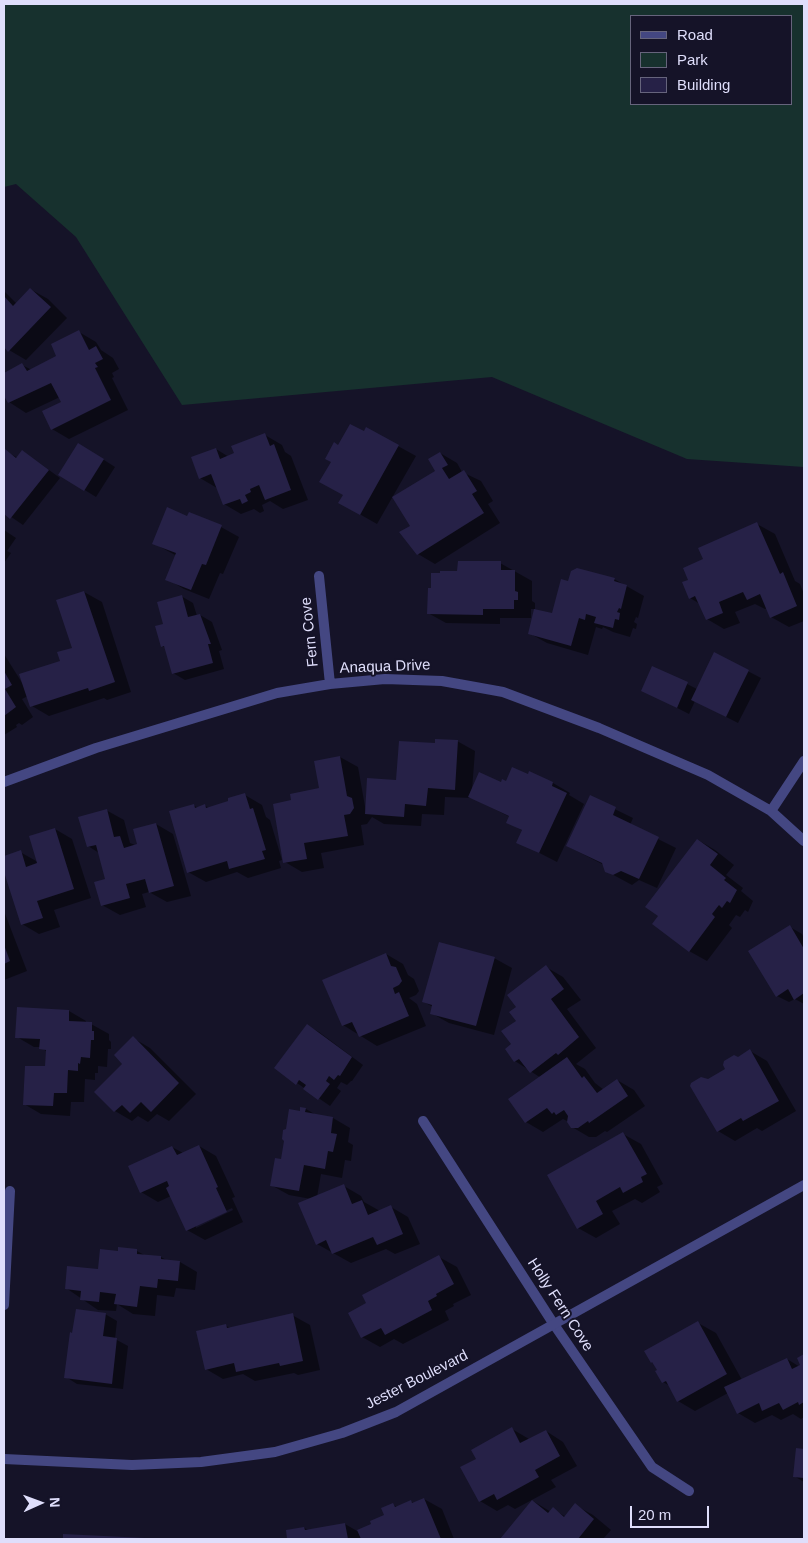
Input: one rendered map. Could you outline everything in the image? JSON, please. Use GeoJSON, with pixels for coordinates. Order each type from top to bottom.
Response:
{"type":"FeatureCollection","features":[{"type":"Feature","properties":{"kind":"street","name":"Fern Cove"},"geometry":{"type":"LineString","coordinates":[[319,576],[330,684]]}},
{"type":"Feature","properties":{"kind":"street","name":"Anaqua Drive"},"geometry":{"type":"LineString","coordinates":[[4,782],[96,748],[277,693],[330,684],[385,679],[442,681],[503,692],[599,728],[708,775],[771,811],[804,841]]}},
{"type":"Feature","properties":{"kind":"street"},"geometry":{"type":"LineString","coordinates":[[771,811],[804,760]]}},
{"type":"Feature","properties":{"kind":"street","name":"Holly Fern Cove"},"geometry":{"type":"LineString","coordinates":[[423,1121],[553,1323],[652,1467],[689,1490]]}},
{"type":"Feature","properties":{"kind":"street","name":"Jester Boulevard"},"geometry":{"type":"LineString","coordinates":[[4,1459],[132,1465],[201,1462],[275,1452],[342,1433],[396,1412],[804,1185]]}},
{"type":"Feature","properties":{"kind":"street"},"geometry":{"type":"LineString","coordinates":[[4,1305],[10,1191]]}},
{"type":"Feature","properties":{"kind":"green space"},"geometry":{"type":"Polygon","coordinates":[[[4,4],[804,4],[804,467],[687,459],[492,377],[182,405],[76,237],[16,184],[4,187],[4,4]]]}},
{"type":"Feature","properties":{"kind":"building"},"geometry":{"type":"Polygon","coordinates":[[[30,288],[51,307],[8,352],[4,347],[4,296],[13,306],[30,288]]]}},
{"type":"Feature","properties":{"kind":"building"},"geometry":{"type":"Polygon","coordinates":[[[79,330],[89,350],[96,346],[103,359],[95,363],[98,367],[95,368],[111,400],[51,430],[42,411],[61,402],[51,383],[8,403],[4,396],[4,373],[22,363],[27,371],[56,356],[51,344],[79,330]]]}},
{"type":"Feature","properties":{"kind":"building"},"geometry":{"type":"Polygon","coordinates":[[[350,424],[364,431],[366,427],[399,445],[360,515],[338,503],[343,495],[319,482],[331,462],[325,459],[334,442],[338,445],[350,424]]]}},
{"type":"Feature","properties":{"kind":"building"},"geometry":{"type":"Polygon","coordinates":[[[265,433],[270,446],[274,444],[291,490],[265,500],[259,485],[250,489],[251,492],[245,495],[248,501],[242,504],[240,499],[223,505],[211,474],[199,479],[191,457],[216,448],[220,459],[234,453],[231,446],[265,433]]]}},
{"type":"Feature","properties":{"kind":"building"},"geometry":{"type":"Polygon","coordinates":[[[78,443],[104,459],[84,491],[58,475],[78,443]]]}},
{"type":"Feature","properties":{"kind":"building"},"geometry":{"type":"Polygon","coordinates":[[[5,449],[16,458],[22,450],[49,470],[10,519],[4,514],[5,449]]]}},
{"type":"Feature","properties":{"kind":"building"},"geometry":{"type":"Polygon","coordinates":[[[440,452],[448,465],[442,468],[449,479],[464,470],[477,491],[472,494],[484,513],[417,555],[399,532],[410,526],[392,497],[435,471],[428,459],[440,452]]]}},
{"type":"Feature","properties":{"kind":"building"},"geometry":{"type":"Polygon","coordinates":[[[167,507],[187,516],[189,512],[222,525],[206,565],[202,564],[191,590],[165,580],[176,553],[152,544],[167,507]]]}},
{"type":"Feature","properties":{"kind":"building"},"geometry":{"type":"Polygon","coordinates":[[[757,522],[780,574],[783,572],[797,606],[770,618],[760,594],[747,600],[743,592],[719,602],[723,613],[706,620],[695,596],[689,599],[682,582],[688,580],[683,568],[703,559],[698,548],[757,522]]]}},
{"type":"Feature","properties":{"kind":"building"},"geometry":{"type":"Polygon","coordinates":[[[458,561],[501,561],[501,570],[515,570],[515,591],[518,592],[518,600],[514,600],[514,609],[483,609],[483,615],[427,614],[428,588],[431,588],[431,573],[457,571],[458,561]]]}},
{"type":"Feature","properties":{"kind":"building"},"geometry":{"type":"Polygon","coordinates":[[[577,568],[615,578],[614,581],[627,585],[621,609],[619,608],[617,612],[620,613],[619,620],[615,619],[613,628],[594,623],[596,617],[586,614],[585,620],[579,618],[571,646],[528,634],[534,609],[552,613],[561,579],[568,581],[571,571],[577,568]]]}},
{"type":"Feature","properties":{"kind":"building"},"geometry":{"type":"Polygon","coordinates":[[[84,591],[115,682],[89,691],[88,688],[30,707],[19,674],[60,661],[57,652],[72,648],[56,600],[84,591]]]}},
{"type":"Feature","properties":{"kind":"building"},"geometry":{"type":"Polygon","coordinates":[[[182,595],[188,617],[200,614],[211,644],[208,644],[213,663],[172,674],[164,646],[161,647],[155,626],[163,624],[157,602],[182,595]]]}},
{"type":"Feature","properties":{"kind":"building"},"geometry":{"type":"Polygon","coordinates":[[[714,652],[749,670],[726,717],[691,700],[714,652]]]}},
{"type":"Feature","properties":{"kind":"building"},"geometry":{"type":"Polygon","coordinates":[[[652,666],[688,682],[677,708],[641,691],[652,666]]]}},
{"type":"Feature","properties":{"kind":"building"},"geometry":{"type":"Polygon","coordinates":[[[4,671],[12,685],[5,689],[16,707],[4,716],[4,671]]]}},
{"type":"Feature","properties":{"kind":"building"},"geometry":{"type":"Polygon","coordinates":[[[435,739],[458,740],[455,790],[428,788],[426,806],[405,804],[404,817],[365,814],[367,778],[396,780],[399,741],[435,743],[435,739]]]}},
{"type":"Feature","properties":{"kind":"building"},"geometry":{"type":"Polygon","coordinates":[[[340,756],[347,796],[352,798],[354,808],[350,814],[344,815],[348,836],[304,843],[307,859],[283,863],[273,804],[291,800],[290,794],[319,788],[314,761],[340,756]]]}},
{"type":"Feature","properties":{"kind":"building"},"geometry":{"type":"Polygon","coordinates":[[[512,767],[528,774],[529,771],[553,782],[552,786],[567,793],[539,853],[516,843],[522,830],[506,823],[509,816],[468,797],[479,772],[501,782],[502,779],[506,781],[512,767]]]}},
{"type":"Feature","properties":{"kind":"building"},"geometry":{"type":"Polygon","coordinates":[[[245,793],[250,809],[253,808],[266,850],[262,851],[265,859],[229,869],[227,861],[187,873],[169,811],[194,804],[195,808],[205,804],[206,808],[245,793]]]}},
{"type":"Feature","properties":{"kind":"building"},"geometry":{"type":"Polygon","coordinates":[[[590,795],[616,807],[613,815],[659,837],[639,879],[621,871],[613,875],[605,872],[602,863],[566,846],[590,795]]]}},
{"type":"Feature","properties":{"kind":"building"},"geometry":{"type":"Polygon","coordinates":[[[107,809],[114,837],[120,836],[124,848],[137,844],[133,829],[156,823],[174,886],[149,893],[145,879],[126,884],[130,898],[101,906],[94,882],[105,879],[96,845],[87,847],[78,817],[107,809]]]}},
{"type":"Feature","properties":{"kind":"building"},"geometry":{"type":"Polygon","coordinates":[[[55,828],[74,889],[37,901],[43,918],[21,925],[4,872],[4,856],[21,850],[26,867],[37,863],[29,836],[55,828]]]}},
{"type":"Feature","properties":{"kind":"building"},"geometry":{"type":"Polygon","coordinates":[[[697,839],[718,854],[710,865],[737,890],[730,903],[727,901],[722,908],[719,905],[712,914],[715,917],[689,952],[652,924],[658,916],[645,907],[697,839]]]}},
{"type":"Feature","properties":{"kind":"building"},"geometry":{"type":"Polygon","coordinates":[[[790,925],[804,949],[804,993],[794,1000],[788,989],[776,997],[748,951],[790,925]]]}},
{"type":"Feature","properties":{"kind":"building"},"geometry":{"type":"Polygon","coordinates":[[[439,942],[495,957],[476,1026],[430,1014],[432,1005],[422,1002],[439,942]]]}},
{"type":"Feature","properties":{"kind":"building"},"geometry":{"type":"Polygon","coordinates":[[[4,945],[10,961],[4,964],[4,945]]]}},
{"type":"Feature","properties":{"kind":"building"},"geometry":{"type":"Polygon","coordinates":[[[386,953],[391,966],[396,967],[402,981],[393,988],[395,994],[399,992],[409,1016],[359,1037],[352,1022],[342,1026],[322,980],[386,953]]]}},
{"type":"Feature","properties":{"kind":"building"},"geometry":{"type":"Polygon","coordinates":[[[546,965],[564,989],[551,999],[579,1037],[558,1055],[556,1053],[530,1073],[519,1059],[514,1062],[505,1049],[511,1044],[501,1031],[516,1021],[509,1012],[516,1007],[507,995],[546,965]]]}},
{"type":"Feature","properties":{"kind":"building"},"geometry":{"type":"Polygon","coordinates":[[[17,1007],[69,1010],[69,1021],[92,1022],[94,1040],[91,1040],[90,1058],[81,1057],[80,1064],[78,1063],[78,1071],[68,1070],[67,1093],[54,1093],[53,1106],[23,1105],[25,1066],[45,1066],[46,1050],[39,1049],[40,1039],[15,1038],[17,1007]]]}},
{"type":"Feature","properties":{"kind":"building"},"geometry":{"type":"Polygon","coordinates":[[[307,1024],[352,1057],[340,1076],[338,1075],[334,1080],[329,1076],[326,1081],[330,1084],[318,1100],[303,1089],[306,1085],[299,1080],[296,1085],[274,1068],[307,1024]]]}},
{"type":"Feature","properties":{"kind":"building"},"geometry":{"type":"Polygon","coordinates":[[[133,1036],[179,1083],[151,1112],[141,1102],[130,1113],[122,1105],[114,1112],[94,1092],[122,1064],[114,1055],[133,1036]]]}},
{"type":"Feature","properties":{"kind":"building"},"geometry":{"type":"Polygon","coordinates":[[[750,1049],[779,1101],[743,1121],[741,1118],[717,1132],[690,1086],[691,1083],[701,1077],[708,1079],[725,1069],[724,1061],[734,1055],[738,1057],[750,1049]]]}},
{"type":"Feature","properties":{"kind":"building"},"geometry":{"type":"Polygon","coordinates":[[[567,1057],[582,1078],[584,1076],[597,1093],[617,1079],[628,1096],[589,1123],[588,1121],[578,1128],[571,1128],[567,1122],[568,1116],[564,1110],[556,1115],[554,1112],[552,1114],[547,1108],[525,1123],[508,1099],[567,1057]]]}},
{"type":"Feature","properties":{"kind":"building"},"geometry":{"type":"Polygon","coordinates":[[[300,1107],[306,1108],[305,1112],[333,1117],[331,1133],[337,1134],[333,1152],[328,1151],[325,1169],[304,1165],[299,1191],[270,1186],[275,1158],[281,1159],[284,1141],[282,1139],[283,1130],[286,1129],[289,1109],[300,1111],[300,1107]]]}},
{"type":"Feature","properties":{"kind":"building"},"geometry":{"type":"Polygon","coordinates":[[[623,1132],[647,1174],[641,1177],[643,1182],[623,1193],[620,1187],[596,1201],[603,1214],[577,1229],[547,1175],[623,1132]]]}},
{"type":"Feature","properties":{"kind":"building"},"geometry":{"type":"Polygon","coordinates":[[[199,1145],[227,1212],[186,1231],[166,1188],[169,1186],[167,1181],[140,1193],[128,1166],[172,1146],[177,1155],[199,1145]]]}},
{"type":"Feature","properties":{"kind":"building"},"geometry":{"type":"Polygon","coordinates":[[[344,1184],[352,1204],[362,1200],[368,1215],[391,1205],[403,1234],[377,1245],[373,1237],[332,1254],[326,1240],[316,1245],[298,1203],[344,1184]]]}},
{"type":"Feature","properties":{"kind":"building"},"geometry":{"type":"Polygon","coordinates":[[[118,1247],[137,1249],[137,1254],[161,1256],[161,1259],[180,1261],[178,1281],[158,1279],[157,1288],[140,1286],[137,1307],[114,1304],[116,1294],[100,1292],[99,1302],[80,1300],[81,1291],[65,1289],[67,1266],[98,1269],[100,1249],[118,1251],[118,1247]]]}},
{"type":"Feature","properties":{"kind":"building"},"geometry":{"type":"Polygon","coordinates":[[[439,1255],[454,1284],[428,1301],[432,1310],[385,1335],[381,1328],[361,1338],[348,1313],[366,1303],[362,1295],[439,1255]]]}},
{"type":"Feature","properties":{"kind":"building"},"geometry":{"type":"Polygon","coordinates":[[[76,1309],[106,1313],[103,1336],[117,1338],[112,1384],[64,1378],[70,1332],[72,1333],[76,1309]]]}},
{"type":"Feature","properties":{"kind":"building"},"geometry":{"type":"Polygon","coordinates":[[[293,1313],[303,1361],[280,1366],[279,1363],[236,1372],[234,1363],[205,1370],[196,1331],[226,1324],[227,1328],[293,1313]]]}},
{"type":"Feature","properties":{"kind":"building"},"geometry":{"type":"Polygon","coordinates":[[[698,1321],[727,1374],[677,1402],[666,1381],[662,1383],[655,1371],[657,1370],[644,1351],[698,1321]]]}},
{"type":"Feature","properties":{"kind":"building"},"geometry":{"type":"Polygon","coordinates":[[[804,1354],[804,1402],[799,1405],[798,1402],[783,1410],[779,1403],[762,1411],[759,1403],[737,1414],[724,1387],[787,1358],[792,1369],[800,1365],[797,1358],[804,1354]]]}},
{"type":"Feature","properties":{"kind":"building"},"geometry":{"type":"Polygon","coordinates":[[[512,1427],[520,1443],[546,1430],[560,1456],[535,1470],[539,1477],[497,1500],[494,1494],[479,1502],[460,1467],[476,1459],[471,1450],[512,1427]]]}},
{"type":"Feature","properties":{"kind":"building"},"geometry":{"type":"Polygon","coordinates":[[[796,1448],[804,1449],[804,1478],[793,1477],[796,1448]]]}},
{"type":"Feature","properties":{"kind":"building"},"geometry":{"type":"Polygon","coordinates":[[[424,1498],[441,1539],[361,1539],[357,1530],[371,1524],[370,1521],[384,1515],[381,1508],[393,1503],[395,1507],[411,1500],[412,1503],[424,1498]]]}},
{"type":"Feature","properties":{"kind":"building"},"geometry":{"type":"Polygon","coordinates":[[[532,1500],[548,1513],[553,1507],[564,1517],[575,1503],[594,1519],[578,1539],[500,1539],[532,1500]]]}},
{"type":"Feature","properties":{"kind":"building"},"geometry":{"type":"Polygon","coordinates":[[[345,1523],[348,1539],[287,1539],[286,1530],[304,1527],[305,1530],[345,1523]]]}},
{"type":"Feature","properties":{"kind":"building"},"geometry":{"type":"Polygon","coordinates":[[[63,1534],[145,1538],[145,1539],[63,1539],[63,1534]]]}}]}
